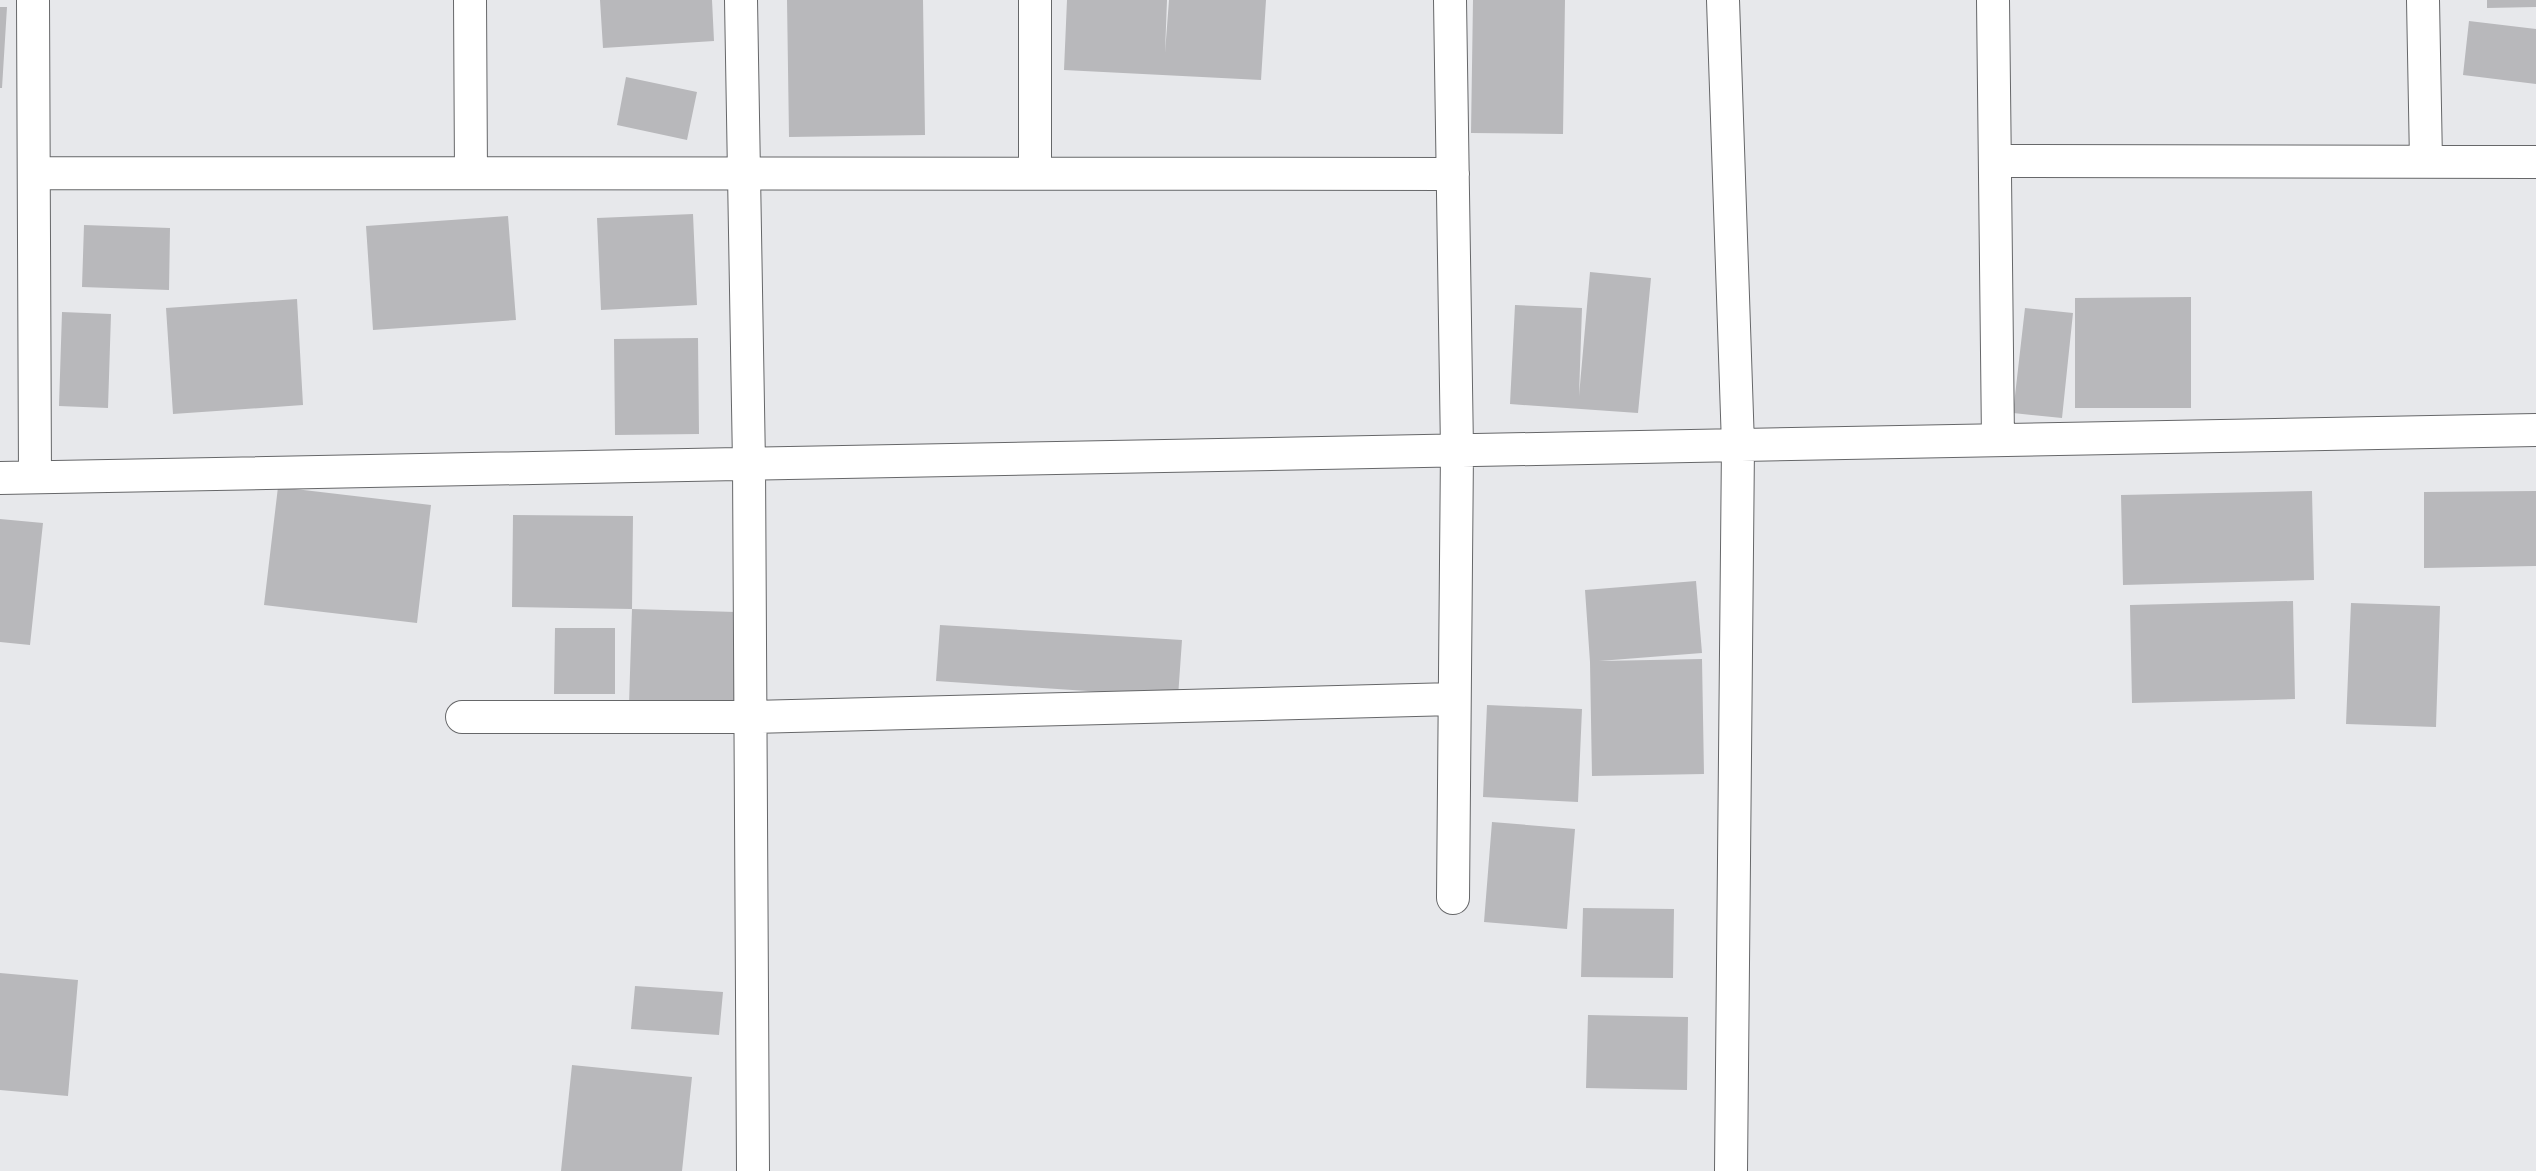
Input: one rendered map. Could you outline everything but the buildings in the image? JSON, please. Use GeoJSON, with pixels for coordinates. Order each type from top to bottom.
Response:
{"type":"FeatureCollection","features":[{"type":"Feature","properties":{"kind":"street"},"geometry":{"type":"LineString","coordinates":[[33,0],[35,477]]}},
{"type":"Feature","properties":{"kind":"street"},"geometry":{"type":"LineString","coordinates":[[470,0],[471,173]]}},
{"type":"Feature","properties":{"kind":"street"},"geometry":{"type":"LineString","coordinates":[[741,0],[749,464],[753,1171]]}},
{"type":"Feature","properties":{"kind":"street"},"geometry":{"type":"LineString","coordinates":[[1035,0],[1035,173]]}},
{"type":"Feature","properties":{"kind":"street"},"geometry":{"type":"LineString","coordinates":[[1450,0],[1457,450],[1453,898]]}},
{"type":"Feature","properties":{"kind":"street"},"geometry":{"type":"LineString","coordinates":[[1723,0],[1738,445],[1731,1171]]}},
{"type":"Feature","properties":{"kind":"street"},"geometry":{"type":"LineString","coordinates":[[1993,0],[1998,440]]}},
{"type":"Feature","properties":{"kind":"street"},"geometry":{"type":"LineString","coordinates":[[2423,0],[2426,160]]}},
{"type":"Feature","properties":{"kind":"street"},"geometry":{"type":"LineString","coordinates":[[1995,161],[2536,162]]}},
{"type":"Feature","properties":{"kind":"street"},"geometry":{"type":"LineString","coordinates":[[34,172],[744,171],[1453,174]]}},
{"type":"Feature","properties":{"kind":"street"},"geometry":{"type":"LineString","coordinates":[[0,478],[2536,430]]}},
{"type":"Feature","properties":{"kind":"street"},"geometry":{"type":"LineString","coordinates":[[462,717],[750,717],[1454,699]]}}]}
